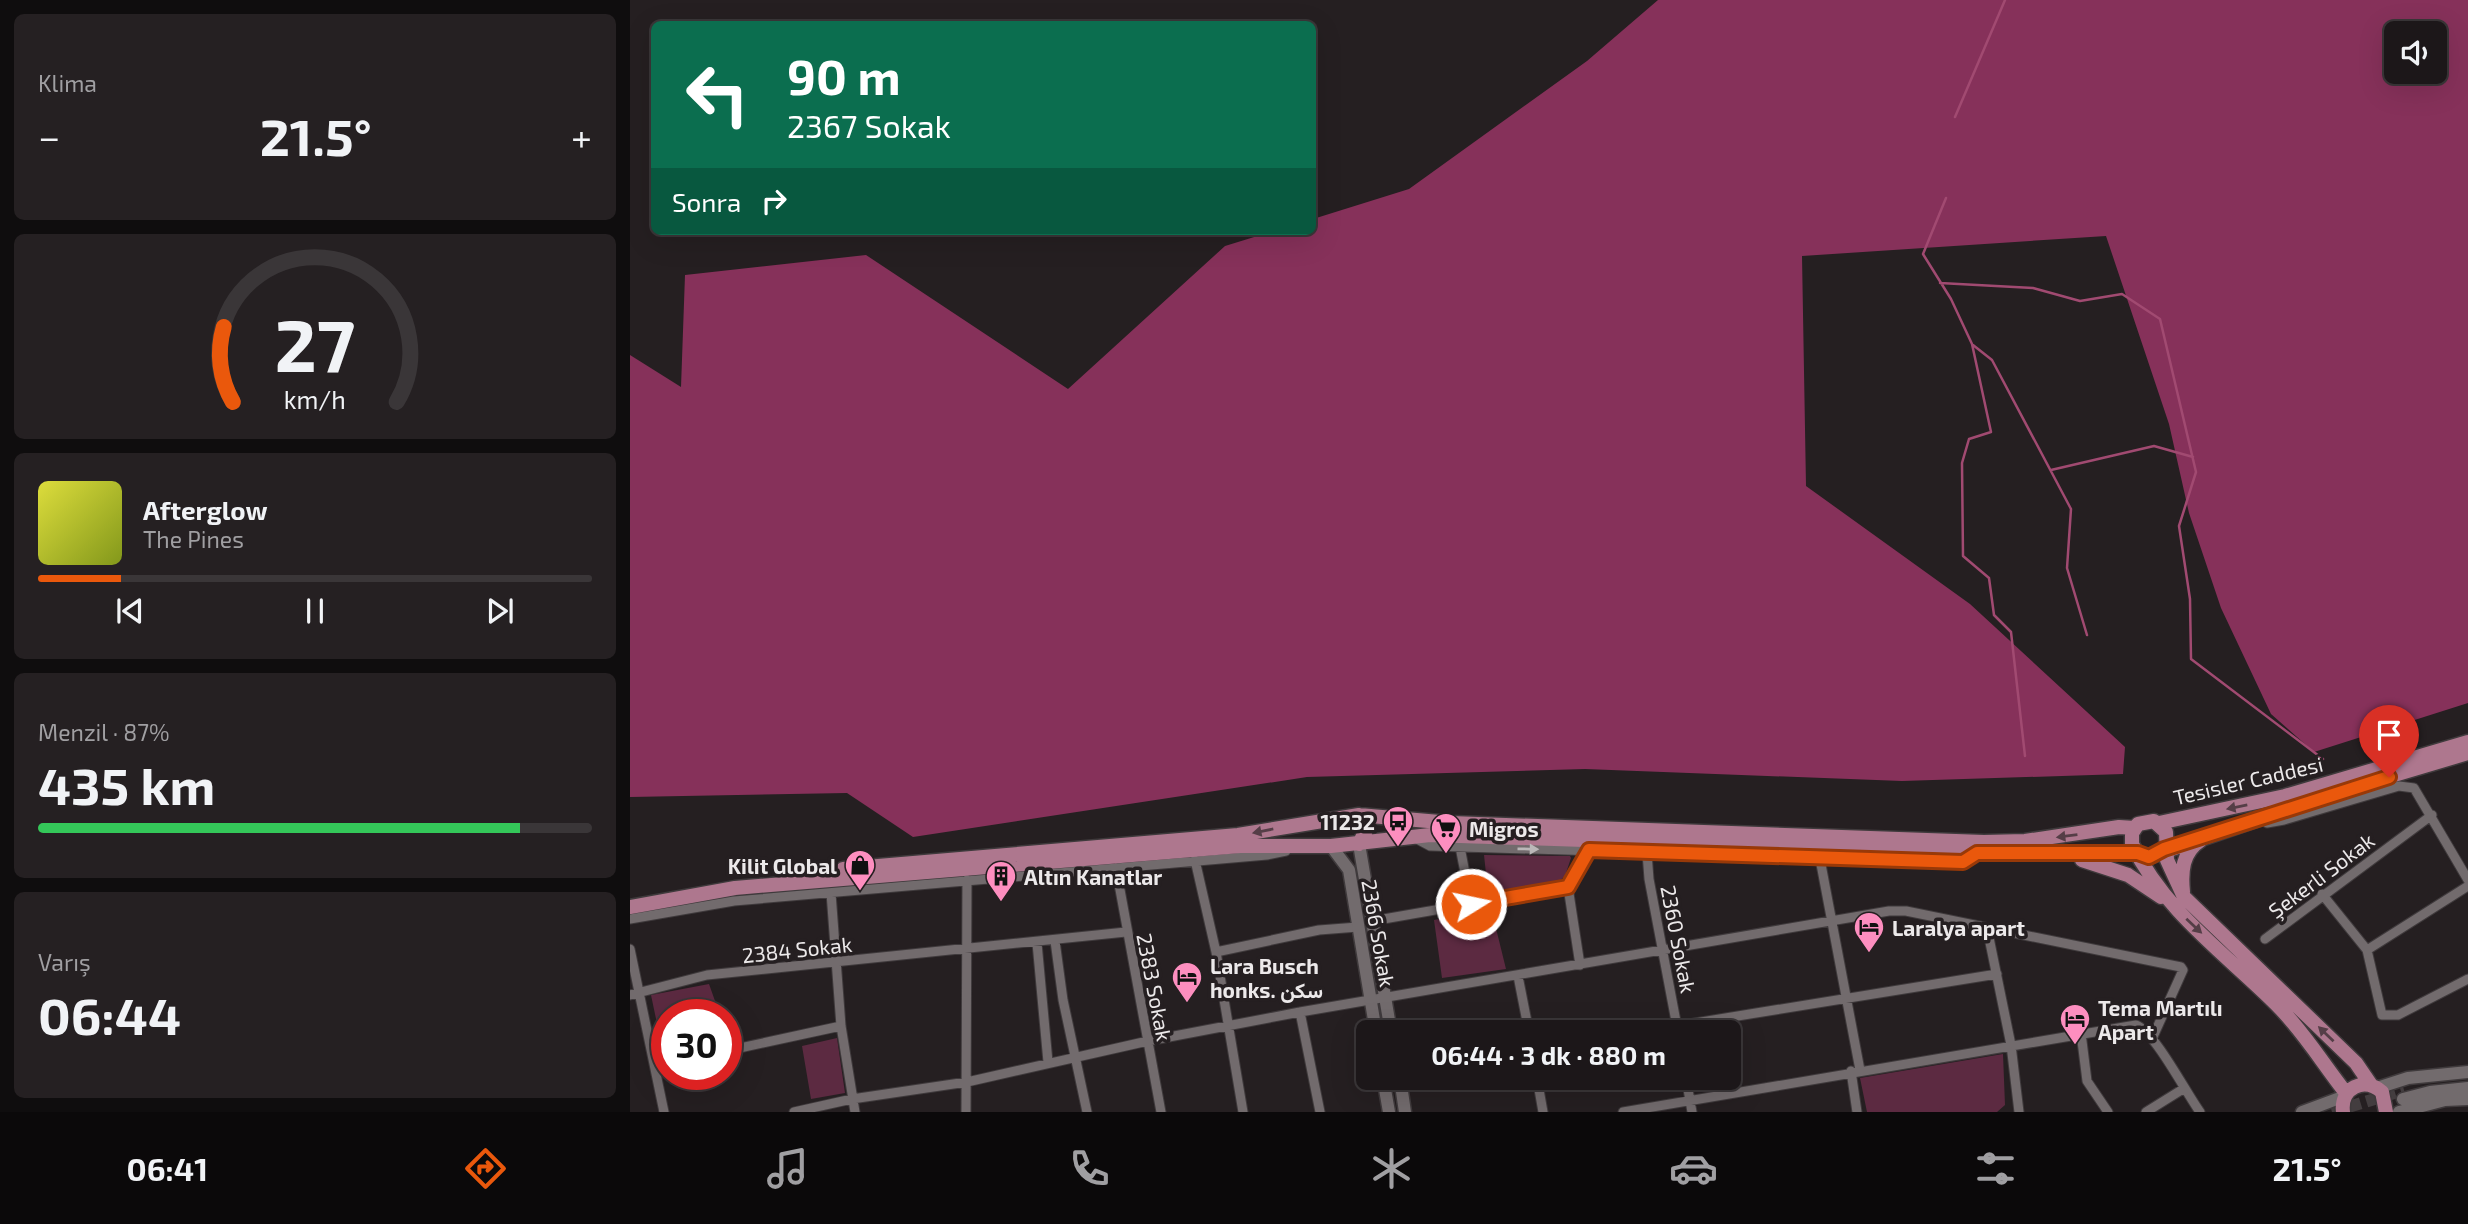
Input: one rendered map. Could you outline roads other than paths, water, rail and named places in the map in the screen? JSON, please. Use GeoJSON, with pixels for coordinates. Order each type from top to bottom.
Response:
{"type":"FeatureCollection","features":[{"type":"Feature","properties":{"kind":"main road","name":"Tesisler Caddesi"},"geometry":{"type":"LineString","coordinates":[[2159,823],[2285,796],[2468,742]]}},
{"type":"Feature","properties":{"kind":"main road"},"geometry":{"type":"LineString","coordinates":[[630,906],[749,887],[1240,846],[1331,846],[1451,835],[1977,853],[2138,853],[2149,857],[2164,849],[2260,818],[2339,797],[2468,753]]}},
{"type":"Feature","properties":{"kind":"main road"},"geometry":{"type":"LineString","coordinates":[[1359,815],[1368,827],[1359,844]]}},
{"type":"Feature","properties":{"kind":"main road"},"geometry":{"type":"LineString","coordinates":[[630,897],[736,879],[1238,835],[1359,815],[1451,824],[1984,842],[2025,841],[2119,827],[2134,828],[2148,821],[2159,823],[2167,838],[2164,849],[2170,873],[2184,897],[2356,1063],[2385,1098],[2386,1112]]}},
{"type":"Feature","properties":{"kind":"main road"},"geometry":{"type":"LineString","coordinates":[[1330,818],[1324,833],[1331,846]]}},
{"type":"Feature","properties":{"kind":"main road"},"geometry":{"type":"LineString","coordinates":[[2134,828],[2131,839],[2169,903]]}},
{"type":"Feature","properties":{"kind":"main road"},"geometry":{"type":"LineString","coordinates":[[2184,897],[2181,877],[2184,859],[2192,845],[2203,838]]}},
{"type":"Feature","properties":{"kind":"main road"},"geometry":{"type":"LineString","coordinates":[[2029,853],[2107,866],[2133,877],[2169,903],[2279,1007],[2329,1067],[2346,1095]]}},
{"type":"Feature","properties":{"kind":"main road"},"geometry":{"type":"LineString","coordinates":[[2343,1112],[2346,1095],[2356,1086],[2374,1086]]}},
{"type":"Feature","properties":{"kind":"street","name":"Şekerli Sokak"},"geometry":{"type":"LineString","coordinates":[[2339,797],[2399,786],[2414,788],[2432,814],[2468,880]]}},
{"type":"Feature","properties":{"kind":"street","name":"Şekerli Sokak"},"geometry":{"type":"LineString","coordinates":[[2265,939],[2432,814]]}},
{"type":"Feature","properties":{"kind":"street"},"geometry":{"type":"LineString","coordinates":[[1413,837],[1430,846],[1820,859],[1963,862],[1977,853]]}},
{"type":"Feature","properties":{"kind":"street","name":"2366 Sokak"},"geometry":{"type":"LineString","coordinates":[[1359,844],[1389,1020]]}},
{"type":"Feature","properties":{"kind":"street"},"geometry":{"type":"LineString","coordinates":[[630,919],[734,901],[1267,855],[1306,846]]}},
{"type":"Feature","properties":{"kind":"street","name":"2366 Sokak"},"geometry":{"type":"LineString","coordinates":[[1331,846],[1349,870],[1374,1020]]}},
{"type":"Feature","properties":{"kind":"street"},"geometry":{"type":"LineString","coordinates":[[1460,847],[1471,904]]}},
{"type":"Feature","properties":{"kind":"street"},"geometry":{"type":"LineString","coordinates":[[1580,965],[1568,887],[1589,850]]}},
{"type":"Feature","properties":{"kind":"street","name":"2360 Sokak"},"geometry":{"type":"LineString","coordinates":[[1647,853],[1676,1020]]}},
{"type":"Feature","properties":{"kind":"street"},"geometry":{"type":"LineString","coordinates":[[1820,859],[1848,996],[1857,1112]]}},
{"type":"Feature","properties":{"kind":"street"},"geometry":{"type":"LineString","coordinates":[[1195,860],[1216,953],[1243,1112]]}},
{"type":"Feature","properties":{"kind":"street","name":"2383 Sokak"},"geometry":{"type":"LineString","coordinates":[[1116,868],[1161,1112]]}},
{"type":"Feature","properties":{"kind":"street"},"geometry":{"type":"LineString","coordinates":[[965,1112],[967,880]]}},
{"type":"Feature","properties":{"kind":"street"},"geometry":{"type":"LineString","coordinates":[[2367,950],[2468,886]]}},
{"type":"Feature","properties":{"kind":"street"},"geometry":{"type":"LineString","coordinates":[[1372,921],[1568,887]]}},
{"type":"Feature","properties":{"kind":"street"},"geometry":{"type":"LineString","coordinates":[[831,893],[834,963],[855,1112]]}},
{"type":"Feature","properties":{"kind":"street"},"geometry":{"type":"LineString","coordinates":[[2322,894],[2367,950],[2382,1015],[2398,1015],[2468,979]]}},
{"type":"Feature","properties":{"kind":"street"},"geometry":{"type":"LineString","coordinates":[[793,1112],[852,1099],[967,1082],[1048,1062],[1300,1012],[1889,911],[2181,967],[2183,970],[2152,1039]]}},
{"type":"Feature","properties":{"kind":"street"},"geometry":{"type":"LineString","coordinates":[[1216,953],[1319,930],[1359,927]]}},
{"type":"Feature","properties":{"kind":"street"},"geometry":{"type":"LineString","coordinates":[[1987,928],[2011,1045],[2016,1111]]}},
{"type":"Feature","properties":{"kind":"street","name":"2384 Sokak"},"geometry":{"type":"LineString","coordinates":[[634,994],[707,975],[1126,932]]}},
{"type":"Feature","properties":{"kind":"street"},"geometry":{"type":"LineString","coordinates":[[1055,941],[1074,1057],[1087,1112]]}},
{"type":"Feature","properties":{"kind":"street"},"geometry":{"type":"LineString","coordinates":[[1037,943],[1048,1062]]}},
{"type":"Feature","properties":{"kind":"street"},"geometry":{"type":"LineString","coordinates":[[630,949],[634,994],[651,1056]]}},
{"type":"Feature","properties":{"kind":"street"},"geometry":{"type":"LineString","coordinates":[[1724,1020],[1848,996],[1997,974]]}},
{"type":"Feature","properties":{"kind":"street"},"geometry":{"type":"LineString","coordinates":[[1518,976],[1527,1020]]}},
{"type":"Feature","properties":{"kind":"street"},"geometry":{"type":"LineString","coordinates":[[1300,1012],[1320,1112]]}},
{"type":"Feature","properties":{"kind":"street"},"geometry":{"type":"LineString","coordinates":[[1623,1112],[2081,1032],[2136,1025],[2143,1027],[2152,1039],[2200,1112]]}},
{"type":"Feature","properties":{"kind":"street"},"geometry":{"type":"LineString","coordinates":[[742,1048],[841,1026]]}},
{"type":"Feature","properties":{"kind":"street"},"geometry":{"type":"LineString","coordinates":[[2081,1032],[2087,1082],[2108,1112]]}},
{"type":"Feature","properties":{"kind":"street"},"geometry":{"type":"LineString","coordinates":[[2374,1086],[2408,1078],[2468,1072]]}},
{"type":"Feature","properties":{"kind":"street"},"geometry":{"type":"LineString","coordinates":[[2402,1100],[2468,1079]]}},
{"type":"Feature","properties":{"kind":"street"},"geometry":{"type":"LineString","coordinates":[[2402,1100],[2430,1092],[2468,1088]]}},
{"type":"Feature","properties":{"kind":"street"},"geometry":{"type":"LineString","coordinates":[[2146,1112],[2183,1089]]}},
{"type":"Feature","properties":{"kind":"street"},"geometry":{"type":"LineString","coordinates":[[659,1090],[664,1112]]}},
{"type":"Feature","properties":{"kind":"street"},"geometry":{"type":"LineString","coordinates":[[1385,1090],[1389,1112]]}},
{"type":"Feature","properties":{"kind":"street"},"geometry":{"type":"LineString","coordinates":[[1401,1090],[1405,1112]]}},
{"type":"Feature","properties":{"kind":"street"},"geometry":{"type":"LineString","coordinates":[[1539,1090],[1544,1112]]}},
{"type":"Feature","properties":{"kind":"street"},"geometry":{"type":"LineString","coordinates":[[1688,1090],[1692,1112]]}},
{"type":"Feature","properties":{"kind":"street"},"geometry":{"type":"LineString","coordinates":[[2302,1112],[2346,1095]]}},
{"type":"Feature","properties":{"kind":"street"},"geometry":{"type":"LineString","coordinates":[[2402,1100],[2468,1099]]}},
{"type":"Feature","properties":{"kind":"waterway"},"geometry":{"type":"LineString","coordinates":[[1955,117],[2005,0]]}},
{"type":"Feature","properties":{"kind":"waterway"},"geometry":{"type":"LineString","coordinates":[[1946,198],[1923,254],[1951,299],[1972,344],[1991,432],[1969,439],[1962,463],[1963,556],[1989,578],[1994,615],[2011,632],[2025,756]]}},
{"type":"Feature","properties":{"kind":"waterway"},"geometry":{"type":"LineString","coordinates":[[1940,283],[2033,288],[2080,301],[2122,294],[2160,319],[2196,472],[2179,526],[2190,599],[2191,659],[2323,759]]}},
{"type":"Feature","properties":{"kind":"waterway"},"geometry":{"type":"LineString","coordinates":[[1973,345],[1992,360],[2071,509],[2067,568],[2087,635]]}},
{"type":"Feature","properties":{"kind":"waterway"},"geometry":{"type":"LineString","coordinates":[[2051,470],[2154,446],[2193,457]]}},
{"type":"Feature","properties":{"kind":"tunnel"},"geometry":{"type":"LineString","coordinates":[[2332,1112],[2404,1090]]}},
{"type":"Feature","properties":{"kind":"place","name":"11232"},"geometry":{"type":"Point","coordinates":[1398,848]}},
{"type":"Feature","properties":{"kind":"place","name":"Migros"},"geometry":{"type":"Point","coordinates":[1446,855]}},
{"type":"Feature","properties":{"kind":"place","name":"Kilit Global"},"geometry":{"type":"Point","coordinates":[860,892]}},
{"type":"Feature","properties":{"kind":"place","name":"Altın Kanatlar"},"geometry":{"type":"Point","coordinates":[1001,903]}},
{"type":"Feature","properties":{"kind":"place","name":"Laralya apart"},"geometry":{"type":"Point","coordinates":[1869,954]}},
{"type":"Feature","properties":{"kind":"place","name":"Lara Busch honks. سكن"},"geometry":{"type":"Point","coordinates":[1187,1004]}},
{"type":"Feature","properties":{"kind":"place","name":"Tema Martılı Apart"},"geometry":{"type":"Point","coordinates":[2075,1046]}}]}
